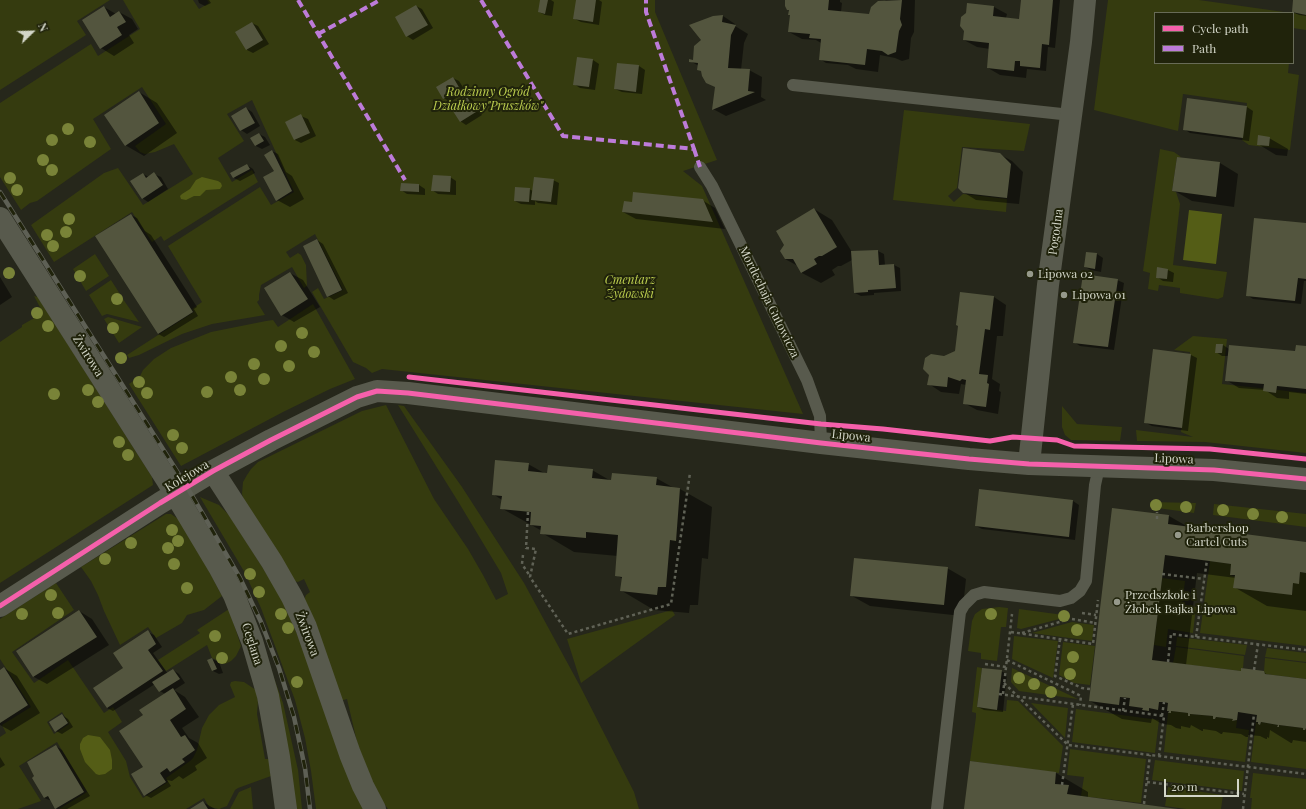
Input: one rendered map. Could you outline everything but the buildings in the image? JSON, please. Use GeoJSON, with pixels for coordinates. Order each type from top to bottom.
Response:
{"type":"FeatureCollection","features":[{"type":"Feature","properties":{"kind":"street","name":"Pogodna"},"geometry":{"type":"LineString","coordinates":[[1029,464],[1048,285],[1085,0]]}},
{"type":"Feature","properties":{"kind":"street","name":"Żwirowa"},"geometry":{"type":"LineString","coordinates":[[0,218],[175,494]]}},
{"type":"Feature","properties":{"kind":"street","name":"Kolejowa"},"geometry":{"type":"LineString","coordinates":[[0,606],[175,494],[259,446],[357,397],[377,391],[396,392]]}},
{"type":"Feature","properties":{"kind":"street","name":"Lipowa"},"geometry":{"type":"LineString","coordinates":[[396,392],[821,443],[1029,464],[1214,470],[1306,479]]}},
{"type":"Feature","properties":{"kind":"street","name":"Żwirowa"},"geometry":{"type":"LineString","coordinates":[[213,471],[272,562],[292,597],[306,627],[336,718],[352,760],[375,809]]}},
{"type":"Feature","properties":{"kind":"street","name":"Ceglana"},"geometry":{"type":"LineString","coordinates":[[175,494],[227,580],[244,619],[268,696],[279,757],[286,809]]}},
{"type":"Feature","properties":{"kind":"lane"},"geometry":{"type":"LineString","coordinates":[[793,85],[1071,115]]}},
{"type":"Feature","properties":{"kind":"lane","name":"Mordechaja Gutowicza"},"geometry":{"type":"LineString","coordinates":[[700,167],[712,186],[807,380],[820,416],[821,443]]}},
{"type":"Feature","properties":{"kind":"lane"},"geometry":{"type":"LineString","coordinates":[[936,809],[960,612],[964,605],[974,595],[984,592],[1060,601],[1071,598],[1080,591],[1086,581],[1095,485],[1099,467]]}},
{"type":"Feature","properties":{"kind":"path"},"geometry":{"type":"LineString","coordinates":[[523,556],[522,564],[568,634],[671,604],[690,473]]}},
{"type":"Feature","properties":{"kind":"path"},"geometry":{"type":"LineString","coordinates":[[528,512],[526,548],[536,549],[530,577]]}},
{"type":"Feature","properties":{"kind":"path"},"geometry":{"type":"LineString","coordinates":[[1157,512],[1157,519]]}},
{"type":"Feature","properties":{"kind":"path"},"geometry":{"type":"LineString","coordinates":[[1196,637],[1207,560]]}},
{"type":"Feature","properties":{"kind":"path"},"geometry":{"type":"LineString","coordinates":[[1162,574],[1204,579]]}},
{"type":"Feature","properties":{"kind":"path"},"geometry":{"type":"LineString","coordinates":[[1003,694],[1011,632],[1012,611]]}},
{"type":"Feature","properties":{"kind":"path"},"geometry":{"type":"LineString","coordinates":[[1080,613],[1096,615]]}},
{"type":"Feature","properties":{"kind":"path"},"geometry":{"type":"LineString","coordinates":[[1011,632],[1093,644],[1095,623],[1072,619]]}},
{"type":"Feature","properties":{"kind":"path"},"geometry":{"type":"LineString","coordinates":[[1020,634],[1064,621]]}},
{"type":"Feature","properties":{"kind":"path"},"geometry":{"type":"LineString","coordinates":[[1168,662],[1172,634],[1306,650]]}},
{"type":"Feature","properties":{"kind":"path"},"geometry":{"type":"LineString","coordinates":[[1060,639],[1055,676],[1082,688],[1090,689]]}},
{"type":"Feature","properties":{"kind":"path"},"geometry":{"type":"LineString","coordinates":[[1254,670],[1258,644]]}},
{"type":"Feature","properties":{"kind":"path"},"geometry":{"type":"LineString","coordinates":[[1007,660],[1081,696],[1080,704]]}},
{"type":"Feature","properties":{"kind":"path"},"geometry":{"type":"LineString","coordinates":[[985,664],[1006,667]]}},
{"type":"Feature","properties":{"kind":"path"},"geometry":{"type":"LineString","coordinates":[[1004,683],[1068,745],[1306,774]]}},
{"type":"Feature","properties":{"kind":"path"},"geometry":{"type":"LineString","coordinates":[[999,694],[1162,716]]}},
{"type":"Feature","properties":{"kind":"path"},"geometry":{"type":"LineString","coordinates":[[1123,710],[1125,698]]}},
{"type":"Feature","properties":{"kind":"path"},"geometry":{"type":"LineString","coordinates":[[1159,756],[1164,716],[1162,716],[1164,702]]}},
{"type":"Feature","properties":{"kind":"path"},"geometry":{"type":"LineString","coordinates":[[1062,785],[1073,704]]}},
{"type":"Feature","properties":{"kind":"path"},"geometry":{"type":"LineString","coordinates":[[1242,809],[1254,714]]}},
{"type":"Feature","properties":{"kind":"path"},"geometry":{"type":"LineString","coordinates":[[1144,804],[1150,755]]}},
{"type":"Feature","properties":{"kind":"path"},"geometry":{"type":"LineString","coordinates":[[1147,782],[1244,794]]}},
{"type":"Feature","properties":{"kind":"green space"},"geometry":{"type":"Polygon","coordinates":[[[0,0],[110,0],[77,21],[86,35],[0,90],[0,0]]]}},
{"type":"Feature","properties":{"kind":"green space"},"geometry":{"type":"Polygon","coordinates":[[[123,0],[193,0],[199,9],[209,3],[207,0],[655,0],[655,12],[717,160],[683,171],[702,186],[803,414],[382,369],[372,373],[366,368],[353,362],[312,292],[318,288],[324,299],[343,290],[315,234],[286,252],[290,258],[298,253],[301,255],[306,265],[307,286],[304,288],[292,267],[261,285],[259,300],[257,302],[265,315],[212,324],[182,334],[139,355],[129,358],[127,355],[194,312],[192,309],[202,302],[168,246],[260,187],[271,205],[294,192],[252,100],[227,114],[244,141],[218,158],[232,182],[252,170],[258,182],[164,241],[161,236],[152,242],[132,212],[54,262],[31,225],[104,173],[118,168],[143,205],[193,174],[174,144],[155,152],[145,154],[140,152],[135,146],[166,124],[142,87],[93,119],[111,149],[37,201],[30,203],[21,210],[0,177],[0,103],[91,44],[98,56],[140,29],[123,0]]]}},
{"type":"Feature","properties":{"kind":"green space"},"geometry":{"type":"Polygon","coordinates":[[[1108,0],[1199,0],[1284,12],[1154,12],[1154,64],[1289,64],[1288,73],[1299,75],[1290,150],[1249,145],[1242,140],[1247,103],[1183,94],[1178,131],[1094,110],[1108,0]]]}},
{"type":"Feature","properties":{"kind":"green space"},"geometry":{"type":"Polygon","coordinates":[[[1294,13],[1306,15],[1306,30],[1294,28],[1294,13]]]}},
{"type":"Feature","properties":{"kind":"green space"},"geometry":{"type":"Polygon","coordinates":[[[904,110],[1030,124],[1024,151],[962,147],[957,188],[948,196],[954,202],[963,194],[1007,199],[1006,212],[893,200],[904,110]]]}},
{"type":"Feature","properties":{"kind":"green space"},"geometry":{"type":"Polygon","coordinates":[[[1160,149],[1174,152],[1181,157],[1177,157],[1172,191],[1176,192],[1180,204],[1173,265],[1227,272],[1223,297],[1218,299],[1180,293],[1180,288],[1159,285],[1158,291],[1148,289],[1150,273],[1143,271],[1160,149]]]}},
{"type":"Feature","properties":{"kind":"green space"},"geometry":{"type":"Polygon","coordinates":[[[95,254],[109,276],[86,291],[73,269],[95,254]]]}},
{"type":"Feature","properties":{"kind":"green space"},"geometry":{"type":"Polygon","coordinates":[[[111,280],[139,322],[107,314],[102,316],[89,295],[111,280]]]}},
{"type":"Feature","properties":{"kind":"green space"},"geometry":{"type":"Polygon","coordinates":[[[34,296],[38,297],[152,477],[153,485],[0,583],[0,342],[22,327],[22,325],[43,313],[34,296]]]}},
{"type":"Feature","properties":{"kind":"green space"},"geometry":{"type":"Polygon","coordinates":[[[313,304],[355,379],[330,389],[283,412],[181,466],[129,384],[140,376],[143,370],[154,359],[171,348],[211,332],[266,321],[273,320],[278,327],[313,304]]]}},
{"type":"Feature","properties":{"kind":"green space"},"geometry":{"type":"Polygon","coordinates":[[[108,317],[142,327],[119,343],[104,319],[108,317]]]}},
{"type":"Feature","properties":{"kind":"green space"},"geometry":{"type":"Polygon","coordinates":[[[1193,336],[1227,339],[1222,384],[1306,393],[1306,453],[1205,442],[1137,441],[1136,430],[1193,437],[1181,432],[1190,352],[1174,350],[1193,336]]]}},
{"type":"Feature","properties":{"kind":"green space"},"geometry":{"type":"Polygon","coordinates":[[[386,405],[434,499],[468,549],[496,600],[508,594],[501,573],[398,405],[404,406],[462,487],[524,583],[580,686],[634,792],[639,809],[388,809],[378,795],[358,746],[347,699],[340,701],[304,600],[306,595],[310,592],[304,579],[298,582],[293,581],[244,501],[242,494],[243,482],[251,469],[258,462],[362,411],[386,405]]]}},
{"type":"Feature","properties":{"kind":"green space"},"geometry":{"type":"Polygon","coordinates":[[[1062,406],[1077,424],[1122,427],[1120,441],[1071,440],[1065,435],[1062,427],[1062,406]]]}},
{"type":"Feature","properties":{"kind":"green space"},"geometry":{"type":"Polygon","coordinates":[[[200,497],[219,505],[229,515],[284,601],[366,809],[316,809],[305,738],[295,700],[261,608],[245,573],[200,497]]]}},
{"type":"Feature","properties":{"kind":"green space"},"geometry":{"type":"Polygon","coordinates":[[[1150,502],[1196,503],[1194,513],[1150,507],[1150,502]]]}},
{"type":"Feature","properties":{"kind":"green space"},"geometry":{"type":"Polygon","coordinates":[[[1214,504],[1306,514],[1306,527],[1213,515],[1214,504]]]}},
{"type":"Feature","properties":{"kind":"green space"},"geometry":{"type":"Polygon","coordinates":[[[166,514],[171,514],[181,521],[222,596],[204,610],[187,615],[182,623],[156,638],[148,627],[120,645],[91,581],[81,567],[166,514]]]}},
{"type":"Feature","properties":{"kind":"green space"},"geometry":{"type":"Polygon","coordinates":[[[1210,561],[1231,564],[1230,575],[1292,595],[1293,583],[1299,583],[1300,572],[1306,573],[1306,646],[1200,633],[1210,561]]]}},
{"type":"Feature","properties":{"kind":"green space"},"geometry":{"type":"Polygon","coordinates":[[[1162,578],[1185,581],[1182,605],[1196,607],[1193,633],[1168,629],[1166,647],[1154,645],[1162,578]]]}},
{"type":"Feature","properties":{"kind":"green space"},"geometry":{"type":"Polygon","coordinates":[[[56,583],[74,610],[12,652],[34,683],[68,660],[104,713],[113,707],[122,722],[108,732],[126,761],[130,777],[143,798],[168,782],[166,778],[193,758],[197,750],[202,728],[209,715],[219,705],[235,697],[230,685],[231,682],[235,681],[244,682],[256,690],[258,700],[257,714],[265,759],[269,759],[271,776],[238,788],[235,790],[227,806],[219,809],[209,807],[204,798],[186,809],[59,809],[87,792],[57,742],[19,766],[41,801],[18,809],[0,809],[0,737],[6,733],[2,725],[31,707],[0,659],[0,619],[56,583]],[[62,712],[47,722],[54,734],[69,724],[62,712]]]}},
{"type":"Feature","properties":{"kind":"green space"},"geometry":{"type":"Polygon","coordinates":[[[999,607],[1008,608],[1006,627],[1001,627],[997,661],[981,659],[981,653],[968,651],[972,621],[975,614],[982,609],[999,607]]]}},
{"type":"Feature","properties":{"kind":"green space"},"geometry":{"type":"Polygon","coordinates":[[[229,609],[241,646],[236,656],[231,661],[225,664],[212,658],[207,645],[166,671],[158,660],[200,633],[197,630],[229,609]]]}},
{"type":"Feature","properties":{"kind":"green space"},"geometry":{"type":"Polygon","coordinates":[[[1019,609],[1071,616],[1021,629],[1017,628],[1019,609]]]}},
{"type":"Feature","properties":{"kind":"green space"},"geometry":{"type":"Polygon","coordinates":[[[672,610],[675,615],[581,683],[567,639],[672,610]]]}},
{"type":"Feature","properties":{"kind":"green space"},"geometry":{"type":"Polygon","coordinates":[[[1072,622],[1094,625],[1092,641],[1032,633],[1072,622]]]}},
{"type":"Feature","properties":{"kind":"green space"},"geometry":{"type":"Polygon","coordinates":[[[1014,636],[1058,641],[1053,678],[1012,659],[1014,636]]]}},
{"type":"Feature","properties":{"kind":"green space"},"geometry":{"type":"Polygon","coordinates":[[[1177,637],[1247,645],[1245,655],[1176,646],[1177,637]]]}},
{"type":"Feature","properties":{"kind":"green space"},"geometry":{"type":"Polygon","coordinates":[[[1063,642],[1095,646],[1090,685],[1074,683],[1059,675],[1063,642]]]}},
{"type":"Feature","properties":{"kind":"green space"},"geometry":{"type":"Polygon","coordinates":[[[1176,647],[1244,656],[1243,668],[1241,668],[1241,671],[1173,663],[1176,647]]]}},
{"type":"Feature","properties":{"kind":"green space"},"geometry":{"type":"Polygon","coordinates":[[[1267,648],[1306,653],[1306,662],[1265,657],[1267,648]]]}},
{"type":"Feature","properties":{"kind":"green space"},"geometry":{"type":"Polygon","coordinates":[[[1265,658],[1306,663],[1306,679],[1265,674],[1265,658]]]}},
{"type":"Feature","properties":{"kind":"green space"},"geometry":{"type":"Polygon","coordinates":[[[267,659],[283,703],[298,770],[302,809],[295,809],[267,659]]]}},
{"type":"Feature","properties":{"kind":"green space"},"geometry":{"type":"Polygon","coordinates":[[[977,667],[982,668],[977,707],[1006,711],[1007,700],[1018,701],[1063,746],[1059,773],[970,761],[976,717],[976,713],[972,712],[977,667]]]}},
{"type":"Feature","properties":{"kind":"green space"},"geometry":{"type":"Polygon","coordinates":[[[1012,668],[1078,699],[1019,691],[1011,682],[1012,668]]]}},
{"type":"Feature","properties":{"kind":"green space"},"geometry":{"type":"Polygon","coordinates":[[[1031,703],[1068,708],[1065,738],[1031,703]]]}},
{"type":"Feature","properties":{"kind":"green space"},"geometry":{"type":"Polygon","coordinates":[[[1076,709],[1159,720],[1155,753],[1072,742],[1076,709]]]}},
{"type":"Feature","properties":{"kind":"green space"},"geometry":{"type":"Polygon","coordinates":[[[1171,711],[1188,713],[1188,716],[1190,716],[1190,714],[1213,716],[1213,719],[1216,717],[1233,719],[1233,721],[1237,720],[1236,728],[1249,730],[1245,762],[1164,752],[1168,713],[1171,713],[1171,711]]]}},
{"type":"Feature","properties":{"kind":"green space"},"geometry":{"type":"Polygon","coordinates":[[[1256,722],[1260,725],[1261,722],[1278,725],[1277,727],[1279,727],[1279,725],[1303,728],[1303,730],[1306,728],[1306,769],[1251,762],[1256,722]]]}},
{"type":"Feature","properties":{"kind":"green space"},"geometry":{"type":"Polygon","coordinates":[[[1070,749],[1146,759],[1141,803],[1081,796],[1084,777],[1067,775],[1070,749]]]}},
{"type":"Feature","properties":{"kind":"green space"},"geometry":{"type":"Polygon","coordinates":[[[1155,760],[1244,771],[1242,791],[1152,780],[1155,760]]]}},
{"type":"Feature","properties":{"kind":"green space"},"geometry":{"type":"Polygon","coordinates":[[[1253,773],[1306,779],[1306,809],[1251,809],[1252,798],[1250,798],[1253,773]]]}},
{"type":"Feature","properties":{"kind":"green space"},"geometry":{"type":"Polygon","coordinates":[[[251,787],[253,809],[230,809],[239,792],[251,787]]]}},
{"type":"Feature","properties":{"kind":"green space"},"geometry":{"type":"Polygon","coordinates":[[[1168,787],[1223,795],[1221,809],[1186,809],[1165,806],[1168,787]]]}},
{"type":"Feature","properties":{"kind":"shaded area"},"geometry":{"type":"Polygon","coordinates":[[[202,177],[218,181],[222,186],[220,189],[206,190],[200,196],[194,196],[186,200],[181,199],[180,196],[190,189],[196,180],[202,177]]]}},
{"type":"Feature","properties":{"kind":"shaded area"},"geometry":{"type":"Polygon","coordinates":[[[1189,210],[1222,214],[1216,264],[1183,260],[1189,210]]]}},
{"type":"Feature","properties":{"kind":"shaded area"},"geometry":{"type":"Polygon","coordinates":[[[88,735],[100,737],[110,750],[112,769],[105,774],[96,774],[85,762],[80,749],[80,744],[83,738],[88,735]]]}},
{"type":"Feature","properties":{"kind":"railway"},"geometry":{"type":"LineString","coordinates":[[0,192],[187,487],[240,578],[261,622],[279,668],[294,717],[305,768],[310,809]]}},
{"type":"Feature","properties":{"kind":"marked path"},"geometry":{"type":"LineString","coordinates":[[298,0],[405,180]]}},
{"type":"Feature","properties":{"kind":"marked path"},"geometry":{"type":"LineString","coordinates":[[318,34],[380,0]]}},
{"type":"Feature","properties":{"kind":"marked path"},"geometry":{"type":"LineString","coordinates":[[481,0],[563,136],[694,149],[646,12],[646,0]]}},
{"type":"Feature","properties":{"kind":"marked path"},"geometry":{"type":"LineString","coordinates":[[694,149],[700,167]]}},
{"type":"Feature","properties":{"kind":"cycle path"},"geometry":{"type":"LineString","coordinates":[[409,377],[821,424],[883,429],[990,441],[1013,437],[1057,440],[1074,446],[1210,449],[1306,459]]}},
{"type":"Feature","properties":{"kind":"cycle path"},"geometry":{"type":"LineString","coordinates":[[0,606],[160,503],[213,471],[357,397],[377,391],[408,393],[821,443],[969,459],[1029,464],[1214,470],[1306,479]]}},
{"type":"Feature","properties":{"kind":"place","name":"Lipowa 02"},"geometry":{"type":"Point","coordinates":[1030,274]}},
{"type":"Feature","properties":{"kind":"place","name":"Lipowa 01"},"geometry":{"type":"Point","coordinates":[1064,295]}},
{"type":"Feature","properties":{"kind":"place","name":"Barbershop Cartel Cuts"},"geometry":{"type":"Point","coordinates":[1178,535]}},
{"type":"Feature","properties":{"kind":"place","name":"Przedszkole i Żłobek Bajka Lipowa"},"geometry":{"type":"Point","coordinates":[1117,602]}},
{"type":"Feature","properties":{"kind":"park label","name":"Rodzinny Ogród Działkowy\"Pruszków\""},"geometry":{"type":"Point","coordinates":[488,99]}},
{"type":"Feature","properties":{"kind":"park label","name":"Cmentarz Żydowski"},"geometry":{"type":"Point","coordinates":[630,287]}}]}
